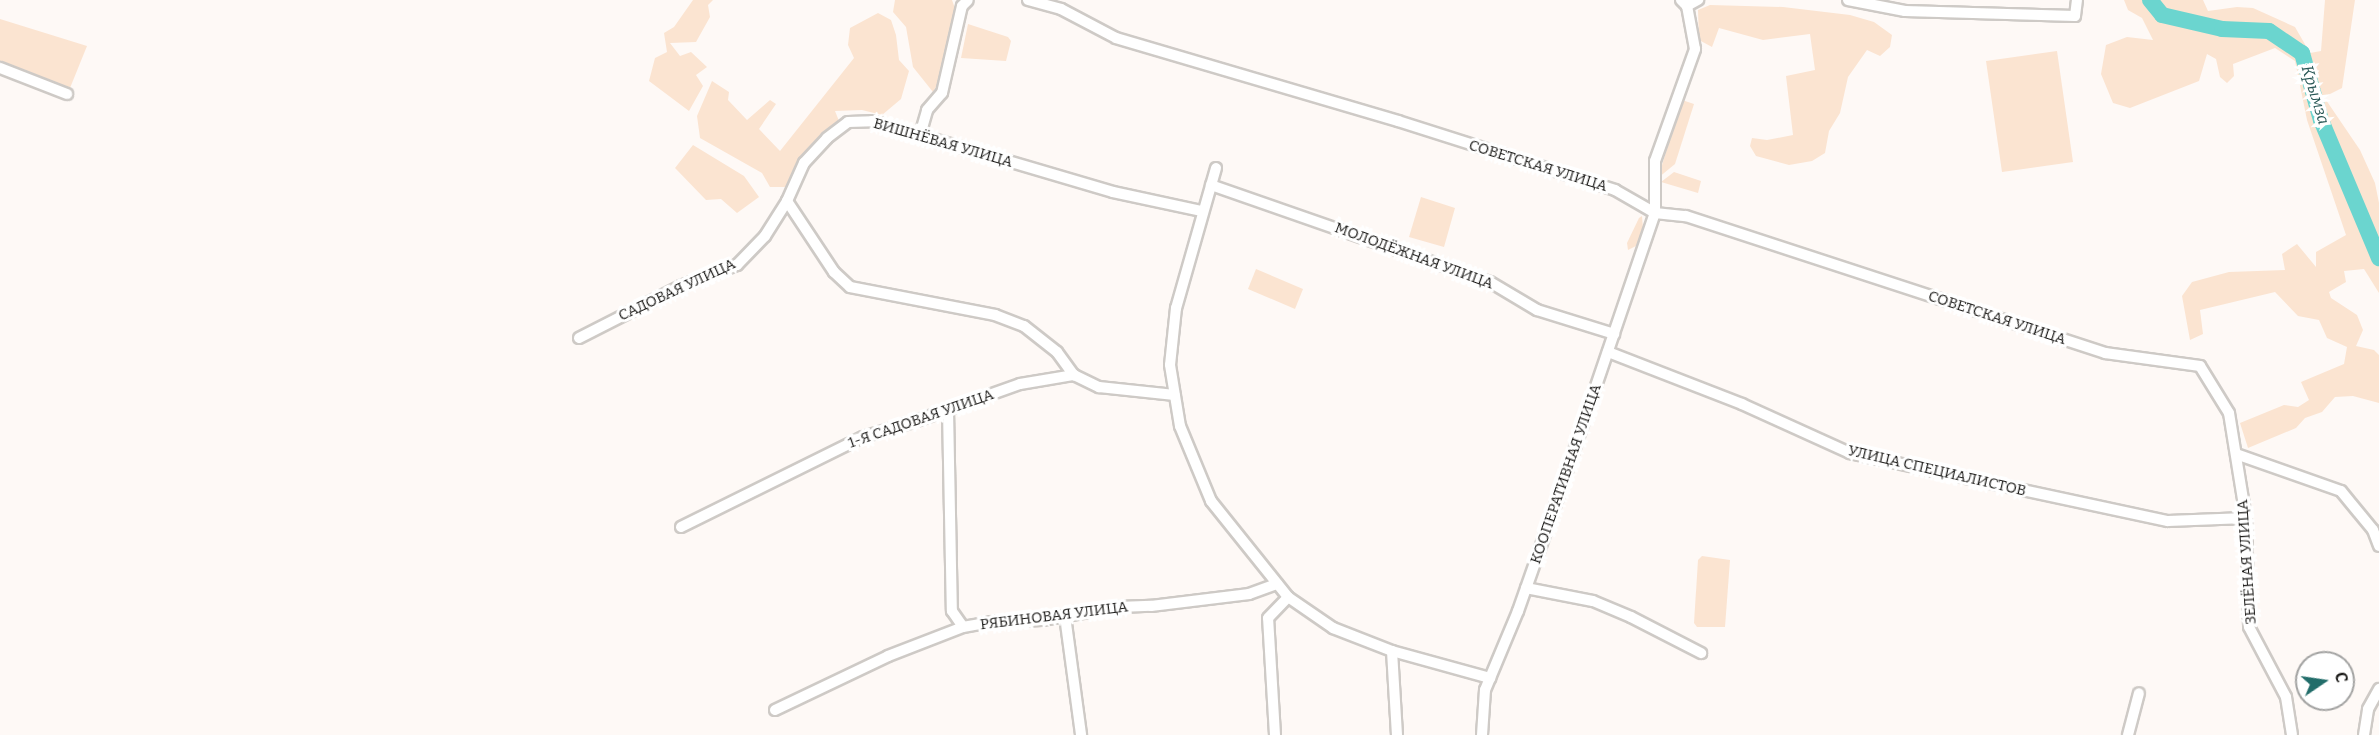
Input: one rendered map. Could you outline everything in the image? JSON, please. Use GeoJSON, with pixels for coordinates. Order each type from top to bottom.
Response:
{"type":"FeatureCollection","features":[{"type":"Feature","properties":{"kind":"street"},"geometry":{"type":"LineString","coordinates":[[920,135],[927,110],[942,93],[962,6],[968,0]]}},
{"type":"Feature","properties":{"kind":"street","name":"СОВЕТСКАЯ УЛИЦА"},"geometry":{"type":"LineString","coordinates":[[1028,0],[1061,9],[1116,38],[1398,121],[1615,190],[1655,213],[1686,216],[2105,353],[2187,364]]}},
{"type":"Feature","properties":{"kind":"street"},"geometry":{"type":"LineString","coordinates":[[1684,3],[1698,0]]}},
{"type":"Feature","properties":{"kind":"street"},"geometry":{"type":"LineString","coordinates":[[1848,0],[1905,11],[2075,16],[2077,0]]}},
{"type":"Feature","properties":{"kind":"street","name":"КООПЕРАТИВНАЯ УЛИЦА"},"geometry":{"type":"LineString","coordinates":[[1482,735],[1485,690],[1526,588],[1655,213],[1655,161],[1695,50],[1684,3]]}},
{"type":"Feature","properties":{"kind":"street"},"geometry":{"type":"LineString","coordinates":[[0,68],[67,94]]}},
{"type":"Feature","properties":{"kind":"street","name":"ВИШНЁВАЯ УЛИЦА"},"geometry":{"type":"LineString","coordinates":[[787,201],[804,162],[827,138],[848,122],[872,121],[1113,192],[1202,211]]}},
{"type":"Feature","properties":{"kind":"street"},"geometry":{"type":"LineString","coordinates":[[1216,168],[1176,308],[1170,365],[1180,426],[1211,501],[1288,597],[1333,628],[1392,651],[1490,678]]}},
{"type":"Feature","properties":{"kind":"street","name":"МОЛОДЁЖНАЯ УЛИЦА"},"geometry":{"type":"LineString","coordinates":[[1211,185],[1490,282],[1537,310],[1614,334]]}},
{"type":"Feature","properties":{"kind":"street"},"geometry":{"type":"LineString","coordinates":[[787,201],[834,272],[850,287],[995,315],[1024,326],[1057,352],[1074,375],[1099,387],[1175,395]]}},
{"type":"Feature","properties":{"kind":"street","name":"САДОВАЯ УЛИЦА"},"geometry":{"type":"LineString","coordinates":[[579,338],[681,286],[736,265],[765,236],[787,201]]}},
{"type":"Feature","properties":{"kind":"street","name":"УЛИЦА СПЕЦИАЛИСТОВ"},"geometry":{"type":"LineString","coordinates":[[1608,352],[1742,404],[1850,453],[2168,521],[2246,518]]}},
{"type":"Feature","properties":{"kind":"street","name":"ЗЕЛЁНАЯ УЛИЦА"},"geometry":{"type":"LineString","coordinates":[[2187,364],[2200,366],[2229,413],[2246,518],[2249,627],[2286,697],[2292,735]]}},
{"type":"Feature","properties":{"kind":"street","name":"1-Я САДОВАЯ УЛИЦА"},"geometry":{"type":"LineString","coordinates":[[681,527],[863,437],[1020,384],[1074,375]]}},
{"type":"Feature","properties":{"kind":"street"},"geometry":{"type":"LineString","coordinates":[[948,410],[952,611],[963,627]]}},
{"type":"Feature","properties":{"kind":"street"},"geometry":{"type":"LineString","coordinates":[[2236,454],[2341,491],[2373,530],[2379,546]]}},
{"type":"Feature","properties":{"kind":"street","name":"РЯБИНОВАЯ УЛИЦА"},"geometry":{"type":"LineString","coordinates":[[775,710],[888,656],[963,627],[991,622],[1042,620],[1118,607],[1151,606],[1249,594],[1277,584]]}},
{"type":"Feature","properties":{"kind":"street"},"geometry":{"type":"LineString","coordinates":[[1526,588],[1593,601],[1631,617],[1701,653]]}},
{"type":"Feature","properties":{"kind":"street"},"geometry":{"type":"LineString","coordinates":[[1275,735],[1268,618],[1288,597]]}},
{"type":"Feature","properties":{"kind":"street"},"geometry":{"type":"LineString","coordinates":[[1065,616],[1081,735]]}},
{"type":"Feature","properties":{"kind":"street"},"geometry":{"type":"LineString","coordinates":[[1392,651],[1397,735]]}},
{"type":"Feature","properties":{"kind":"street"},"geometry":{"type":"LineString","coordinates":[[2364,735],[2368,709],[2379,689]]}},
{"type":"Feature","properties":{"kind":"street"},"geometry":{"type":"LineString","coordinates":[[2128,735],[2139,693]]}},
{"type":"Feature","properties":{"kind":"shaded area"},"geometry":{"type":"Polygon","coordinates":[[[693,0],[713,0],[708,5],[710,17],[696,42],[670,43],[680,56],[691,52],[707,67],[696,75],[703,86],[689,111],[649,81],[655,58],[667,52],[664,33],[674,27],[693,0]]]}},
{"type":"Feature","properties":{"kind":"shaded area"},"geometry":{"type":"Polygon","coordinates":[[[895,0],[952,0],[957,14],[944,73],[933,92],[913,67],[906,27],[893,12],[895,0]]]}},
{"type":"Feature","properties":{"kind":"shaded area"},"geometry":{"type":"Polygon","coordinates":[[[2124,0],[2203,0],[2208,11],[2237,7],[2253,8],[2295,27],[2310,53],[2321,51],[2325,0],[2355,0],[2342,88],[2324,97],[2360,150],[2375,183],[2379,203],[2379,293],[2364,269],[2344,271],[2346,282],[2329,292],[2331,298],[2357,315],[2363,330],[2356,346],[2374,350],[2379,355],[2379,403],[2353,396],[2335,397],[2322,412],[2305,418],[2296,428],[2248,448],[2240,423],[2284,405],[2298,407],[2309,400],[2301,382],[2344,364],[2347,347],[2327,338],[2319,320],[2298,316],[2275,292],[2200,310],[2203,334],[2190,340],[2182,296],[2192,282],[2229,272],[2285,270],[2282,254],[2297,244],[2316,267],[2316,252],[2346,235],[2307,120],[2295,61],[2275,48],[2233,64],[2234,76],[2227,83],[2220,77],[2216,59],[2207,54],[2199,81],[2130,108],[2113,103],[2101,74],[2106,45],[2127,37],[2153,40],[2142,18],[2128,10],[2124,0]]]}},
{"type":"Feature","properties":{"kind":"shaded area"},"geometry":{"type":"Polygon","coordinates":[[[1710,5],[1783,7],[1850,15],[1874,22],[1892,35],[1890,47],[1880,56],[1867,50],[1848,77],[1840,113],[1829,131],[1825,153],[1812,161],[1789,165],[1756,156],[1750,146],[1752,138],[1767,140],[1793,135],[1786,76],[1815,70],[1810,34],[1763,40],[1719,28],[1712,47],[1699,40],[1698,10],[1710,5]]]}},
{"type":"Feature","properties":{"kind":"shaded area"},"geometry":{"type":"Polygon","coordinates":[[[878,13],[891,20],[896,35],[899,60],[909,71],[901,99],[882,115],[862,110],[835,111],[839,121],[798,162],[789,187],[770,187],[762,173],[700,138],[697,116],[712,81],[729,92],[728,100],[747,120],[770,100],[776,104],[759,129],[780,151],[854,58],[848,45],[850,28],[878,13]]]}},
{"type":"Feature","properties":{"kind":"shaded area"},"geometry":{"type":"Polygon","coordinates":[[[0,19],[87,46],[70,88],[0,62],[0,19]]]}},
{"type":"Feature","properties":{"kind":"shaded area"},"geometry":{"type":"Polygon","coordinates":[[[968,24],[1008,37],[1011,41],[1006,61],[961,58],[968,24]]]}},
{"type":"Feature","properties":{"kind":"shaded area"},"geometry":{"type":"Polygon","coordinates":[[[2057,51],[2073,162],[2002,172],[1986,61],[2057,51]]]}},
{"type":"Feature","properties":{"kind":"shaded area"},"geometry":{"type":"Polygon","coordinates":[[[1682,100],[1694,104],[1675,164],[1658,178],[1682,100]]]}},
{"type":"Feature","properties":{"kind":"shaded area"},"geometry":{"type":"Polygon","coordinates":[[[693,145],[744,176],[759,197],[737,213],[721,199],[706,200],[675,168],[693,145]]]}},
{"type":"Feature","properties":{"kind":"shaded area"},"geometry":{"type":"Polygon","coordinates":[[[1674,172],[1701,181],[1698,193],[1661,182],[1674,172]]]}},
{"type":"Feature","properties":{"kind":"shaded area"},"geometry":{"type":"Polygon","coordinates":[[[1421,197],[1455,208],[1444,247],[1409,237],[1421,197]]]}},
{"type":"Feature","properties":{"kind":"shaded area"},"geometry":{"type":"Polygon","coordinates":[[[1642,216],[1643,229],[1636,246],[1628,250],[1627,243],[1642,216]]]}},
{"type":"Feature","properties":{"kind":"shaded area"},"geometry":{"type":"Polygon","coordinates":[[[1256,269],[1303,289],[1295,309],[1248,289],[1256,269]]]}},
{"type":"Feature","properties":{"kind":"shaded area"},"geometry":{"type":"Polygon","coordinates":[[[1702,556],[1730,560],[1725,627],[1697,627],[1694,623],[1698,560],[1702,556]]]}},
{"type":"Feature","properties":{"kind":"waterway","name":"Крымза"},"geometry":{"type":"LineString","coordinates":[[2150,0],[2162,15],[2222,29],[2269,31],[2302,53],[2321,120],[2379,258]]}}]}
